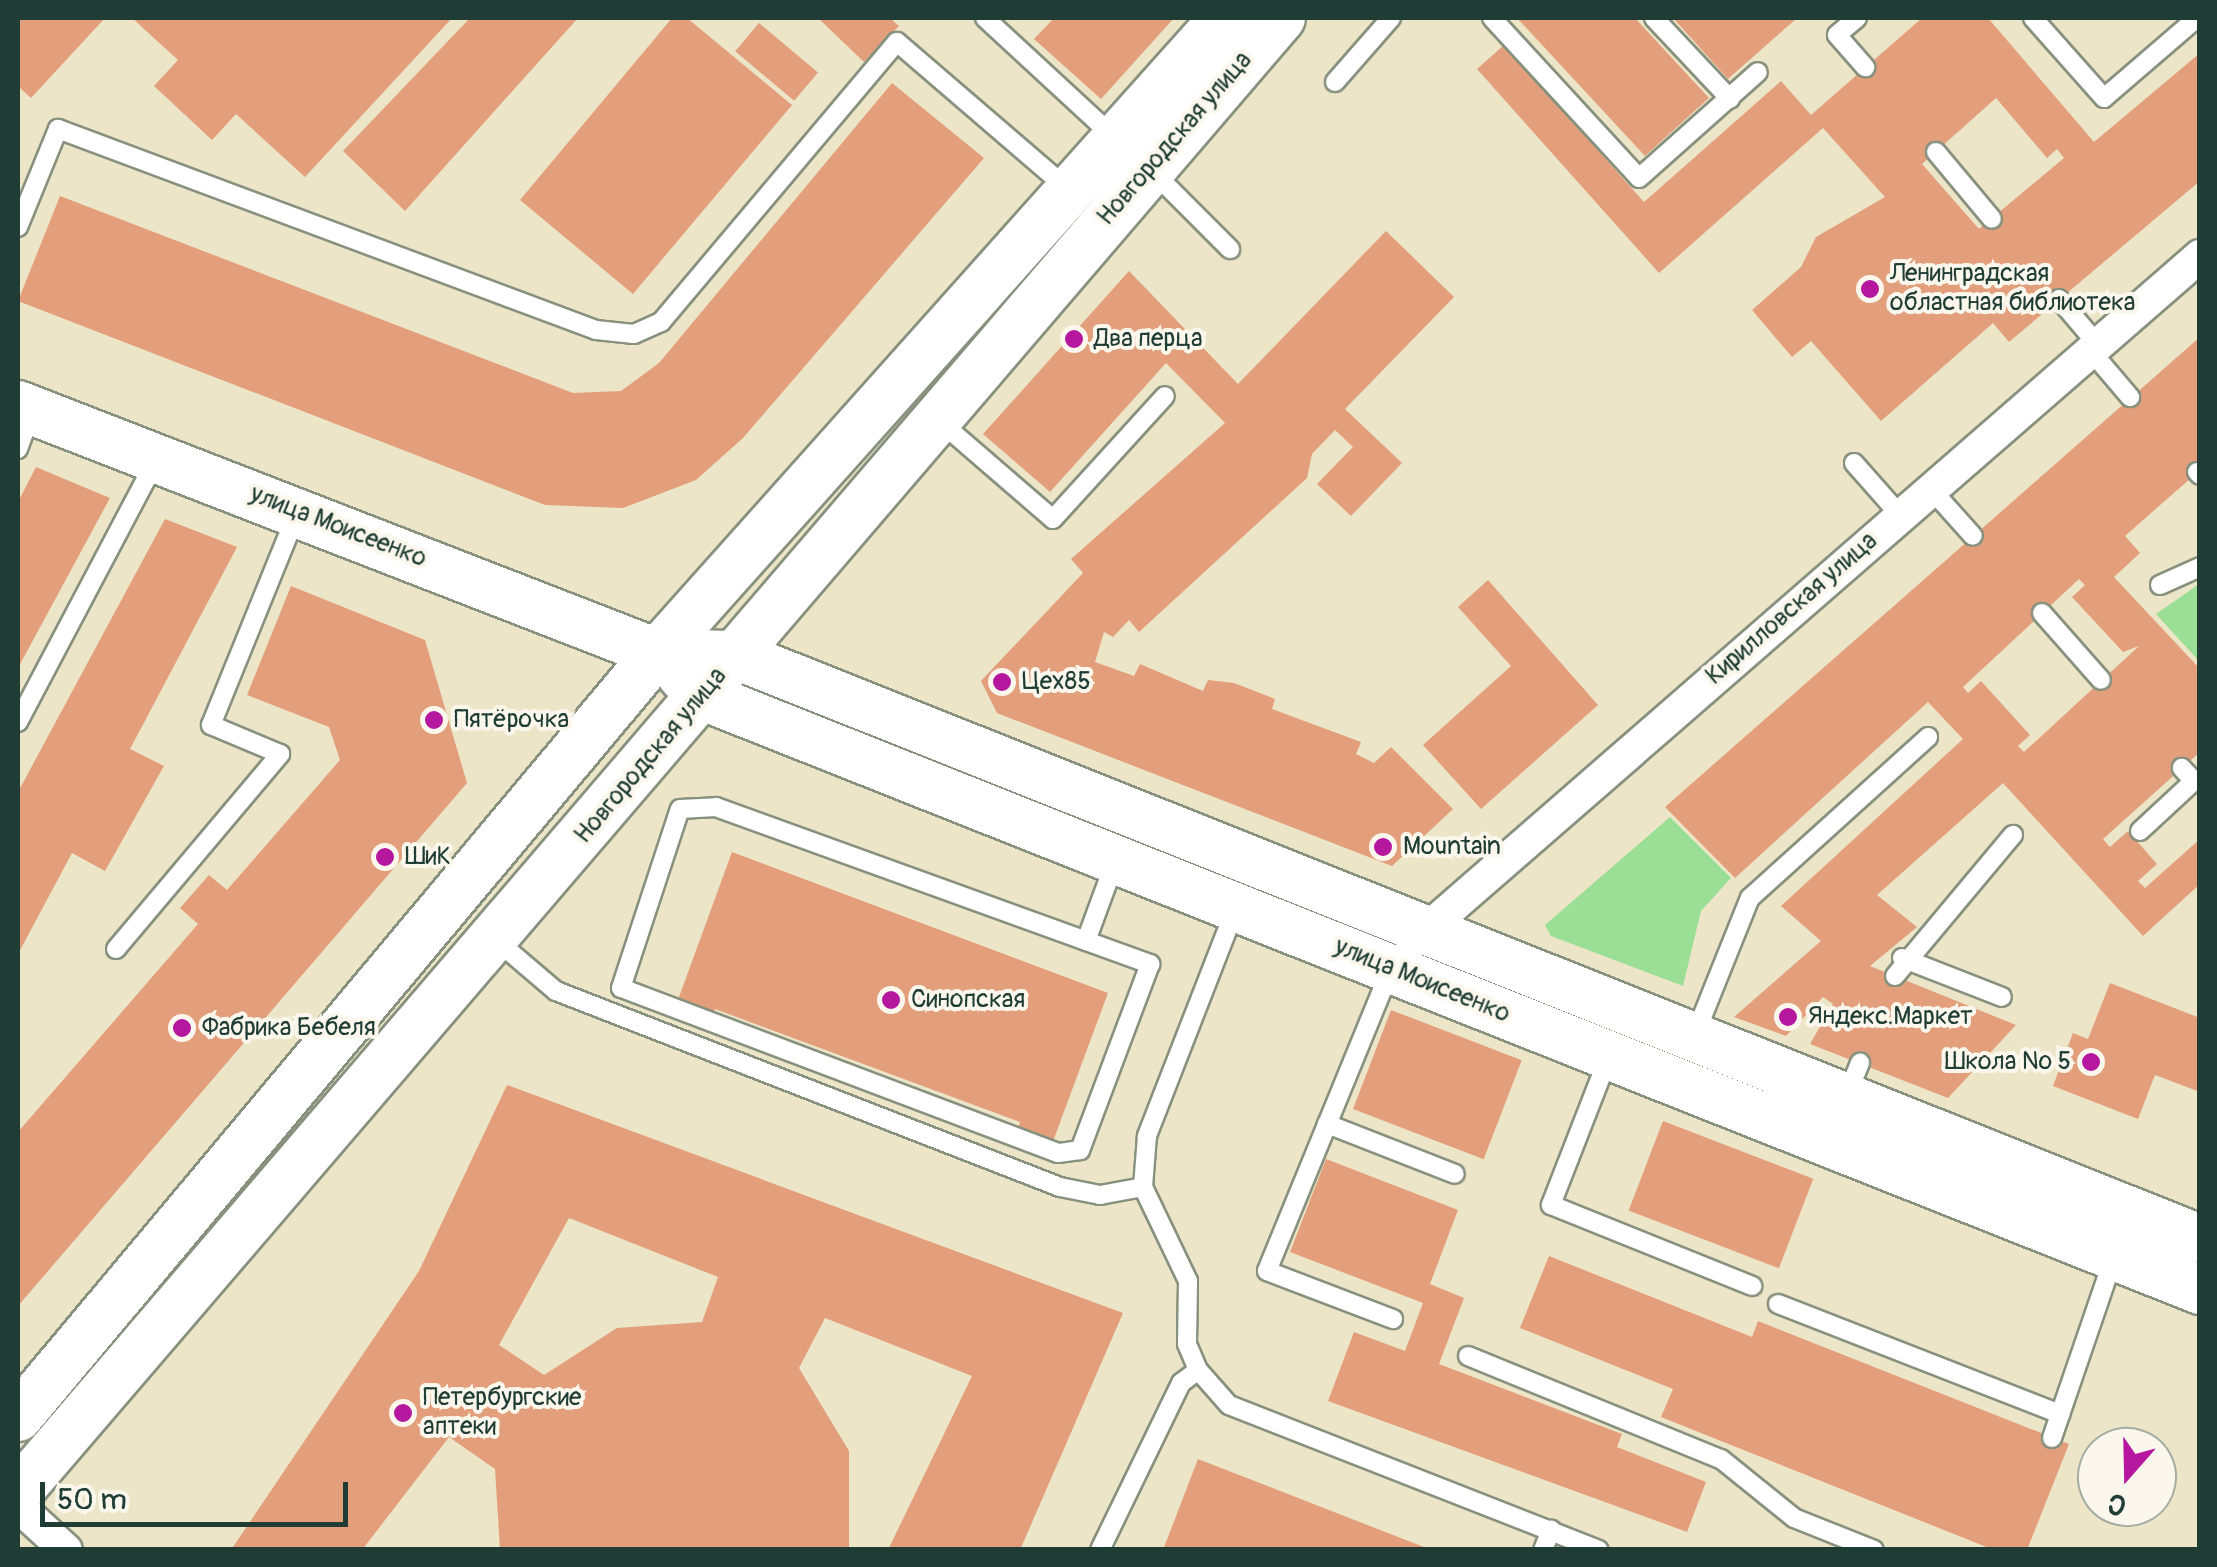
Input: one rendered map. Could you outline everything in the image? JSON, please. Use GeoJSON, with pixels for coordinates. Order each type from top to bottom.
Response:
{"type":"FeatureCollection","features":[{"type":"Feature","properties":{"kind":"street","name":"Новгородская улица"},"geometry":{"type":"LineString","coordinates":[[18,1492],[703,696],[933,416],[1104,220],[1132,153],[1224,18]]}},
{"type":"Feature","properties":{"kind":"street","name":"Новгородская улица"},"geometry":{"type":"LineString","coordinates":[[18,1417],[657,654],[1068,189],[1132,153],[1281,18]]}},
{"type":"Feature","properties":{"kind":"street","name":"Кирилловская улица"},"geometry":{"type":"LineString","coordinates":[[1391,969],[1421,931],[2200,256]]}},
{"type":"Feature","properties":{"kind":"street","name":"улица Моисеенко"},"geometry":{"type":"LineString","coordinates":[[22,422],[158,457],[657,654],[703,696],[1116,860],[1245,885],[1421,931],[1685,1061]]}},
{"type":"Feature","properties":{"kind":"street","name":"улица Моисеенко"},"geometry":{"type":"LineString","coordinates":[[657,654],[736,655],[1245,885],[1391,969],[1609,1056],[1685,1061],[1844,1102],[2200,1239]]}},
{"type":"Feature","properties":{"kind":"street","name":"улица Моисеенко"},"geometry":{"type":"LineString","coordinates":[[1844,1102],[2115,1257],[2200,1290]]}},
{"type":"Feature","properties":{"kind":"street"},"geometry":{"type":"LineString","coordinates":[[18,1506],[66,1550]]}},
{"type":"Feature","properties":{"kind":"lane"},"geometry":{"type":"LineString","coordinates":[[984,18],[1132,153],[1230,250]]}},
{"type":"Feature","properties":{"kind":"lane"},"geometry":{"type":"LineString","coordinates":[[1336,82],[1392,18]]}},
{"type":"Feature","properties":{"kind":"lane"},"geometry":{"type":"LineString","coordinates":[[1492,18],[1639,178],[1758,72]]}},
{"type":"Feature","properties":{"kind":"lane"},"geometry":{"type":"LineString","coordinates":[[1654,18],[1730,99]]}},
{"type":"Feature","properties":{"kind":"lane"},"geometry":{"type":"LineString","coordinates":[[1857,18],[1837,35],[1865,67]]}},
{"type":"Feature","properties":{"kind":"lane"},"geometry":{"type":"LineString","coordinates":[[2033,18],[2104,98],[2197,18]]}},
{"type":"Feature","properties":{"kind":"lane"},"geometry":{"type":"LineString","coordinates":[[18,228],[58,129],[596,330],[634,334],[661,322],[897,42],[1104,220]]}},
{"type":"Feature","properties":{"kind":"lane"},"geometry":{"type":"LineString","coordinates":[[1936,152],[1992,219]]}},
{"type":"Feature","properties":{"kind":"lane"},"geometry":{"type":"LineString","coordinates":[[2059,299],[2130,397]]}},
{"type":"Feature","properties":{"kind":"lane"},"geometry":{"type":"LineString","coordinates":[[933,416],[1053,519],[1165,396]]}},
{"type":"Feature","properties":{"kind":"lane"},"geometry":{"type":"LineString","coordinates":[[18,722],[158,457]]}},
{"type":"Feature","properties":{"kind":"lane"},"geometry":{"type":"LineString","coordinates":[[1854,463],[1900,515]]}},
{"type":"Feature","properties":{"kind":"lane"},"geometry":{"type":"LineString","coordinates":[[1930,488],[1973,536]]}},
{"type":"Feature","properties":{"kind":"lane"},"geometry":{"type":"LineString","coordinates":[[116,949],[280,754],[211,725],[298,511]]}},
{"type":"Feature","properties":{"kind":"lane"},"geometry":{"type":"LineString","coordinates":[[2160,585],[2200,566]]}},
{"type":"Feature","properties":{"kind":"lane"},"geometry":{"type":"LineString","coordinates":[[2042,613],[2102,680]]}},
{"type":"Feature","properties":{"kind":"lane"},"geometry":{"type":"LineString","coordinates":[[1685,1061],[1750,898],[1928,738]]}},
{"type":"Feature","properties":{"kind":"lane"},"geometry":{"type":"LineString","coordinates":[[2140,831],[2194,781],[2182,768]]}},
{"type":"Feature","properties":{"kind":"lane"},"geometry":{"type":"LineString","coordinates":[[716,806],[1086,941],[1150,964],[1080,1150],[1058,1152],[621,988],[680,809],[716,806]]}},
{"type":"Feature","properties":{"kind":"lane"},"geometry":{"type":"LineString","coordinates":[[1895,976],[1902,958],[2013,835]]}},
{"type":"Feature","properties":{"kind":"lane"},"geometry":{"type":"LineString","coordinates":[[1086,941],[1116,860]]}},
{"type":"Feature","properties":{"kind":"lane"},"geometry":{"type":"LineString","coordinates":[[1245,885],[1147,1136],[1144,1187],[1188,1280],[1187,1344],[1198,1370],[1229,1405],[1599,1550]]}},
{"type":"Feature","properties":{"kind":"lane"},"geometry":{"type":"LineString","coordinates":[[494,938],[556,991],[1042,1180],[1100,1195],[1144,1187]]}},
{"type":"Feature","properties":{"kind":"lane"},"geometry":{"type":"LineString","coordinates":[[1902,958],[2002,998]]}},
{"type":"Feature","properties":{"kind":"lane"},"geometry":{"type":"LineString","coordinates":[[1391,969],[1267,1271],[1392,1319]]}},
{"type":"Feature","properties":{"kind":"lane"},"geometry":{"type":"LineString","coordinates":[[1609,1056],[1551,1206],[1752,1286]]}},
{"type":"Feature","properties":{"kind":"lane"},"geometry":{"type":"LineString","coordinates":[[1327,1124],[1455,1174]]}},
{"type":"Feature","properties":{"kind":"lane"},"geometry":{"type":"LineString","coordinates":[[2052,1438],[2131,1212]]}},
{"type":"Feature","properties":{"kind":"lane"},"geometry":{"type":"LineString","coordinates":[[1778,1304],[2060,1414]]}},
{"type":"Feature","properties":{"kind":"lane"},"geometry":{"type":"LineString","coordinates":[[1468,1356],[1721,1459],[1794,1518],[1874,1550]]}},
{"type":"Feature","properties":{"kind":"lane"},"geometry":{"type":"LineString","coordinates":[[1100,1550],[1182,1384],[1198,1370]]}},
{"type":"Feature","properties":{"kind":"lane"},"geometry":{"type":"LineString","coordinates":[[1544,1550],[1551,1530]]}},
{"type":"Feature","properties":{"kind":"green space"},"geometry":{"type":"Polygon","coordinates":[[[2200,584],[2199,661],[2156,614],[2200,584]]]}},
{"type":"Feature","properties":{"kind":"green space"},"geometry":{"type":"Polygon","coordinates":[[[1670,817],[1731,878],[1701,911],[1683,986],[1551,936],[1545,925],[1670,817]]]}},
{"type":"Feature","properties":{"kind":"building"},"geometry":{"type":"Polygon","coordinates":[[[18,18],[105,18],[31,98],[18,86],[18,18]]]}},
{"type":"Feature","properties":{"kind":"building"},"geometry":{"type":"Polygon","coordinates":[[[132,18],[452,18],[305,177],[236,114],[212,140],[154,86],[178,60],[132,18]]]}},
{"type":"Feature","properties":{"kind":"building"},"geometry":{"type":"Polygon","coordinates":[[[470,18],[578,18],[405,211],[343,151],[470,18]]]}},
{"type":"Feature","properties":{"kind":"building"},"geometry":{"type":"Polygon","coordinates":[[[672,18],[687,18],[792,105],[633,294],[520,200],[672,18]]]}},
{"type":"Feature","properties":{"kind":"building"},"geometry":{"type":"Polygon","coordinates":[[[818,18],[890,18],[899,26],[864,62],[818,18]]]}},
{"type":"Feature","properties":{"kind":"building"},"geometry":{"type":"Polygon","coordinates":[[[1054,18],[1174,18],[1101,99],[1034,39],[1054,18]]]}},
{"type":"Feature","properties":{"kind":"building"},"geometry":{"type":"Polygon","coordinates":[[[1517,18],[1635,18],[1709,98],[1645,156],[1517,18]]]}},
{"type":"Feature","properties":{"kind":"building"},"geometry":{"type":"Polygon","coordinates":[[[1673,18],[1797,18],[1728,79],[1673,18]]]}},
{"type":"Feature","properties":{"kind":"building"},"geometry":{"type":"Polygon","coordinates":[[[1922,18],[1988,18],[2094,142],[2200,53],[2200,181],[2009,342],[1993,323],[1881,421],[1811,341],[1792,357],[1752,310],[1801,267],[1816,237],[1885,197],[1823,128],[1659,273],[1477,69],[1504,45],[1644,202],[1781,81],[1811,115],[1922,18]],[[1996,98],[1922,164],[1979,229],[2064,158],[2057,149],[2047,158],[1996,98]]]}},
{"type":"Feature","properties":{"kind":"building"},"geometry":{"type":"Polygon","coordinates":[[[759,23],[818,72],[794,101],[735,51],[759,23]]]}},
{"type":"Feature","properties":{"kind":"building"},"geometry":{"type":"Polygon","coordinates":[[[892,83],[984,158],[743,438],[696,480],[623,508],[545,505],[18,301],[60,196],[573,393],[621,391],[659,363],[892,83]]]}},
{"type":"Feature","properties":{"kind":"building"},"geometry":{"type":"Polygon","coordinates":[[[1386,231],[1454,297],[1345,409],[1402,463],[1351,516],[1317,484],[1353,447],[1335,430],[1312,454],[1307,478],[1139,632],[1129,620],[1113,637],[1104,632],[1095,662],[1134,676],[1140,664],[1203,691],[1208,680],[1234,683],[1275,699],[1272,709],[1361,742],[1356,754],[1374,763],[1391,747],[1453,809],[1392,866],[997,713],[981,681],[1083,573],[1071,559],[1225,423],[1166,363],[1050,492],[983,434],[1129,271],[1238,384],[1386,231]]]}},
{"type":"Feature","properties":{"kind":"building"},"geometry":{"type":"Polygon","coordinates":[[[2200,337],[2200,470],[2125,536],[2140,553],[2114,577],[2200,669],[2200,752],[2103,839],[2110,847],[2128,831],[2157,864],[2138,881],[2145,888],[2200,839],[2200,884],[2143,936],[2003,783],[1877,895],[1917,927],[1870,966],[2016,1025],[1948,1098],[1810,1044],[1833,1004],[1823,997],[1786,1036],[1734,1017],[1821,941],[1781,906],[1963,739],[1928,702],[1735,878],[1665,807],[2200,337]],[[2079,579],[1963,687],[1968,693],[1981,681],[2030,735],[2018,746],[2024,752],[2139,646],[2123,652],[2072,597],[2085,585],[2079,579]]]}},
{"type":"Feature","properties":{"kind":"building"},"geometry":{"type":"Polygon","coordinates":[[[36,467],[110,498],[18,668],[18,502],[36,467]]]}},
{"type":"Feature","properties":{"kind":"building"},"geometry":{"type":"Polygon","coordinates":[[[165,519],[237,547],[130,749],[164,766],[105,871],[72,853],[18,954],[18,792],[165,519]]]}},
{"type":"Feature","properties":{"kind":"building"},"geometry":{"type":"Polygon","coordinates":[[[1488,580],[1598,705],[1481,809],[1423,745],[1511,666],[1458,607],[1488,580]]]}},
{"type":"Feature","properties":{"kind":"building","name":"Фабрика Бебеля"},"geometry":{"type":"Polygon","coordinates":[[[291,586],[425,640],[467,783],[18,1306],[18,1132],[198,924],[180,908],[209,875],[227,890],[340,760],[329,727],[247,695],[291,586]]]}},
{"type":"Feature","properties":{"kind":"building","name":"Синопская"},"geometry":{"type":"Polygon","coordinates":[[[732,852],[1108,993],[1052,1144],[1017,1131],[1020,1122],[715,1009],[711,1021],[675,1008],[732,852]]]}},
{"type":"Feature","properties":{"kind":"building"},"geometry":{"type":"Polygon","coordinates":[[[2110,983],[2200,1018],[2200,1092],[2155,1075],[2138,1119],[2053,1086],[2073,1033],[2088,1039],[2110,983]]]}},
{"type":"Feature","properties":{"kind":"building"},"geometry":{"type":"Polygon","coordinates":[[[1391,1010],[1522,1060],[1484,1159],[1353,1109],[1391,1010]]]}},
{"type":"Feature","properties":{"kind":"building"},"geometry":{"type":"Polygon","coordinates":[[[507,1085],[1123,1313],[1020,1550],[888,1550],[972,1376],[825,1318],[799,1368],[849,1451],[849,1550],[500,1550],[495,1469],[449,1437],[362,1550],[231,1550],[419,1271],[507,1085]],[[569,1218],[499,1345],[544,1375],[617,1328],[702,1322],[718,1277],[569,1218]]]}},
{"type":"Feature","properties":{"kind":"building"},"geometry":{"type":"Polygon","coordinates":[[[1663,1121],[1813,1179],[1779,1268],[1629,1211],[1663,1121]]]}},
{"type":"Feature","properties":{"kind":"building"},"geometry":{"type":"Polygon","coordinates":[[[1326,1159],[1458,1210],[1430,1284],[1464,1298],[1439,1364],[1622,1434],[1617,1447],[1706,1482],[1687,1532],[1328,1401],[1354,1332],[1405,1351],[1423,1303],[1290,1252],[1326,1159]]]}},
{"type":"Feature","properties":{"kind":"building"},"geometry":{"type":"Polygon","coordinates":[[[1549,1256],[1752,1337],[1758,1321],[2069,1444],[2027,1550],[1994,1550],[1661,1417],[1673,1389],[1520,1328],[1549,1256]]]}},
{"type":"Feature","properties":{"kind":"building"},"geometry":{"type":"Polygon","coordinates":[[[1198,1459],[1429,1549],[1429,1550],[1163,1550],[1198,1459]]]}},
{"type":"Feature","properties":{"kind":"place","name":"Ленинградская областная библиотека"},"geometry":{"type":"Point","coordinates":[1870,289]}},
{"type":"Feature","properties":{"kind":"place","name":"Два перца"},"geometry":{"type":"Point","coordinates":[1074,339]}},
{"type":"Feature","properties":{"kind":"place","name":"Цех85"},"geometry":{"type":"Point","coordinates":[1002,682]}},
{"type":"Feature","properties":{"kind":"place","name":"Пятёрочка"},"geometry":{"type":"Point","coordinates":[434,720]}},
{"type":"Feature","properties":{"kind":"place","name":"Mountain"},"geometry":{"type":"Point","coordinates":[1383,847]}},
{"type":"Feature","properties":{"kind":"place","name":"ШиК"},"geometry":{"type":"Point","coordinates":[385,857]}},
{"type":"Feature","properties":{"kind":"place","name":"Синопская"},"geometry":{"type":"Point","coordinates":[891,1000]}},
{"type":"Feature","properties":{"kind":"place","name":"Яндекс.Маркет"},"geometry":{"type":"Point","coordinates":[1788,1017]}},
{"type":"Feature","properties":{"kind":"place","name":"Фабрика Бебеля"},"geometry":{"type":"Point","coordinates":[182,1028]}},
{"type":"Feature","properties":{"kind":"place","name":"Школа № 5"},"geometry":{"type":"Point","coordinates":[2091,1062]}},
{"type":"Feature","properties":{"kind":"place","name":"Петербургские аптеки"},"geometry":{"type":"Point","coordinates":[403,1413]}}]}
